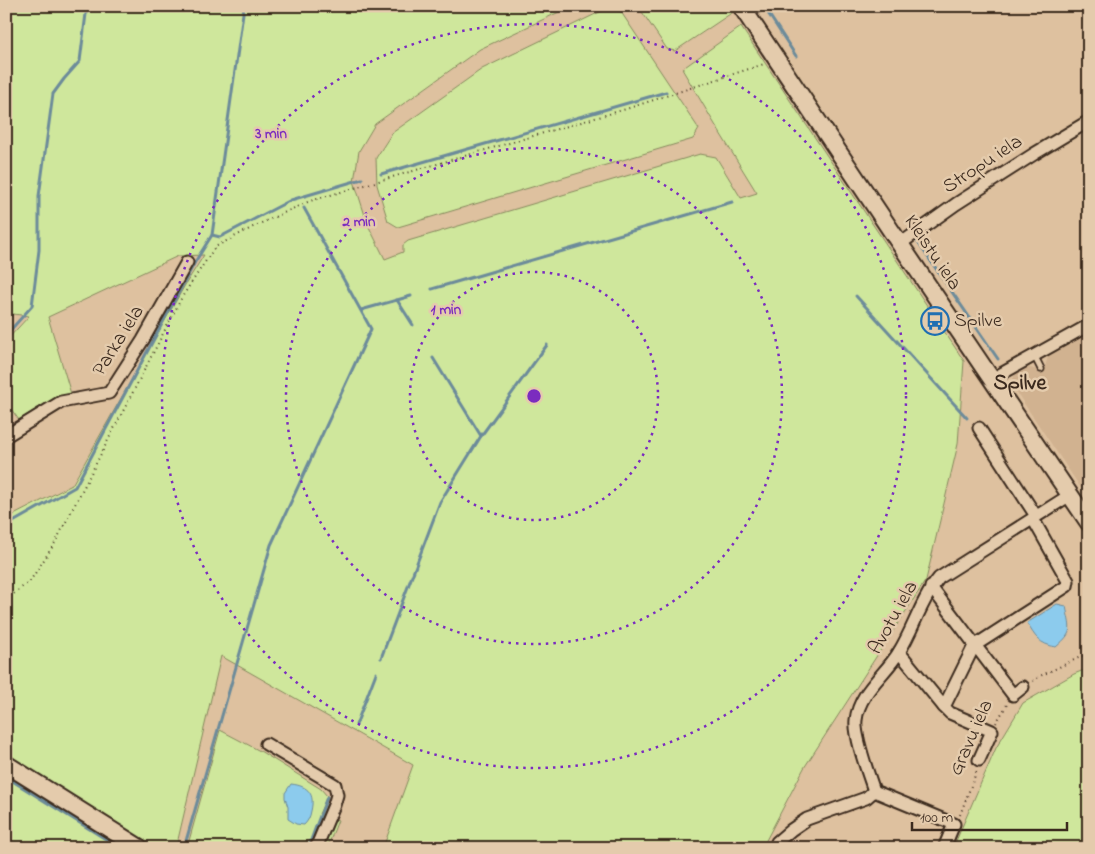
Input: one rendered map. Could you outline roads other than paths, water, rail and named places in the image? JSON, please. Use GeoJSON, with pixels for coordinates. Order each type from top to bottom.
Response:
{"type":"FeatureCollection","features":[{"type":"Feature","properties":{"kind":"street","name":"Kleistu iela"},"geometry":{"type":"LineString","coordinates":[[748,9],[776,60],[1089,524]]}},
{"type":"Feature","properties":{"kind":"street","name":"Stropu iela"},"geometry":{"type":"LineString","coordinates":[[900,244],[956,204],[1089,121]]}},
{"type":"Feature","properties":{"kind":"street","name":"Parka iela"},"geometry":{"type":"LineString","coordinates":[[6,436],[61,402],[109,393],[143,340],[188,262]]}},
{"type":"Feature","properties":{"kind":"street"},"geometry":{"type":"LineString","coordinates":[[992,379],[1089,325]]}},
{"type":"Feature","properties":{"kind":"street"},"geometry":{"type":"LineString","coordinates":[[899,652],[944,708],[974,646],[1067,586],[1068,581],[1034,518],[979,428]]}},
{"type":"Feature","properties":{"kind":"street","name":"Avotu iela"},"geometry":{"type":"LineString","coordinates":[[874,791],[857,734],[858,710],[864,697],[899,652],[931,587],[939,578],[1070,495]]}},
{"type":"Feature","properties":{"kind":"street"},"geometry":{"type":"LineString","coordinates":[[931,587],[974,646]]}},
{"type":"Feature","properties":{"kind":"street","name":"Gravu iela"},"geometry":{"type":"LineString","coordinates":[[974,646],[1013,695],[1023,687]]}},
{"type":"Feature","properties":{"kind":"street","name":"Gravu iela"},"geometry":{"type":"LineString","coordinates":[[944,708],[950,713],[992,731],[979,760]]}},
{"type":"Feature","properties":{"kind":"street"},"geometry":{"type":"LineString","coordinates":[[266,744],[334,785],[337,795],[316,848]]}},
{"type":"Feature","properties":{"kind":"street"},"geometry":{"type":"LineString","coordinates":[[6,764],[140,848]]}},
{"type":"Feature","properties":{"kind":"street"},"geometry":{"type":"LineString","coordinates":[[774,848],[791,830],[808,819],[866,798],[874,791],[954,824],[944,848]]}},
{"type":"Feature","properties":{"kind":"lane"},"geometry":{"type":"LineString","coordinates":[[1034,355],[1041,369]]}},
{"type":"Feature","properties":{"kind":"water"},"geometry":{"type":"Polygon","coordinates":[[[1057,604],[1066,606],[1070,629],[1066,637],[1056,647],[1045,644],[1038,639],[1027,623],[1057,604]]]}},
{"type":"Feature","properties":{"kind":"water"},"geometry":{"type":"Polygon","coordinates":[[[291,784],[306,789],[311,796],[311,813],[304,825],[296,824],[288,819],[285,793],[291,784]]]}},
{"type":"Feature","properties":{"kind":"waterway"},"geometry":{"type":"LineString","coordinates":[[6,335],[32,306],[39,250],[39,196],[53,94],[80,61],[87,6]]}},
{"type":"Feature","properties":{"kind":"waterway"},"geometry":{"type":"LineString","coordinates":[[6,526],[75,487],[195,262],[212,235],[244,6]]}},
{"type":"Feature","properties":{"kind":"waterway"},"geometry":{"type":"LineString","coordinates":[[766,10],[796,56]]}},
{"type":"Feature","properties":{"kind":"waterway"},"geometry":{"type":"LineString","coordinates":[[381,174],[666,92]]}},
{"type":"Feature","properties":{"kind":"waterway"},"geometry":{"type":"LineString","coordinates":[[212,235],[220,237],[291,200],[362,179]]}},
{"type":"Feature","properties":{"kind":"waterway"},"geometry":{"type":"LineString","coordinates":[[432,289],[732,202]]}},
{"type":"Feature","properties":{"kind":"waterway"},"geometry":{"type":"LineString","coordinates":[[184,848],[271,545],[371,329],[304,208]]}},
{"type":"Feature","properties":{"kind":"waterway"},"geometry":{"type":"LineString","coordinates":[[915,238],[998,359]]}},
{"type":"Feature","properties":{"kind":"waterway"},"geometry":{"type":"LineString","coordinates":[[397,300],[411,296]]}},
{"type":"Feature","properties":{"kind":"waterway"},"geometry":{"type":"LineString","coordinates":[[856,296],[967,418]]}},
{"type":"Feature","properties":{"kind":"waterway"},"geometry":{"type":"LineString","coordinates":[[361,310],[397,300],[413,325]]}},
{"type":"Feature","properties":{"kind":"waterway"},"geometry":{"type":"LineString","coordinates":[[481,436],[547,345]]}},
{"type":"Feature","properties":{"kind":"waterway"},"geometry":{"type":"LineString","coordinates":[[381,658],[440,502],[481,436],[433,358]]}},
{"type":"Feature","properties":{"kind":"waterway"},"geometry":{"type":"LineString","coordinates":[[356,725],[376,673]]}},
{"type":"Feature","properties":{"kind":"waterway"},"geometry":{"type":"LineString","coordinates":[[6,777],[120,848]]}},
{"type":"Feature","properties":{"kind":"waterway"},"geometry":{"type":"LineString","coordinates":[[308,848],[327,797]]}},
{"type":"Feature","properties":{"kind":"place","name":"Spilve"},"geometry":{"type":"Point","coordinates":[935,321]}},
{"type":"Feature","properties":{"kind":"district","name":"Spilve"},"geometry":{"type":"Point","coordinates":[1020,384]}}]}
